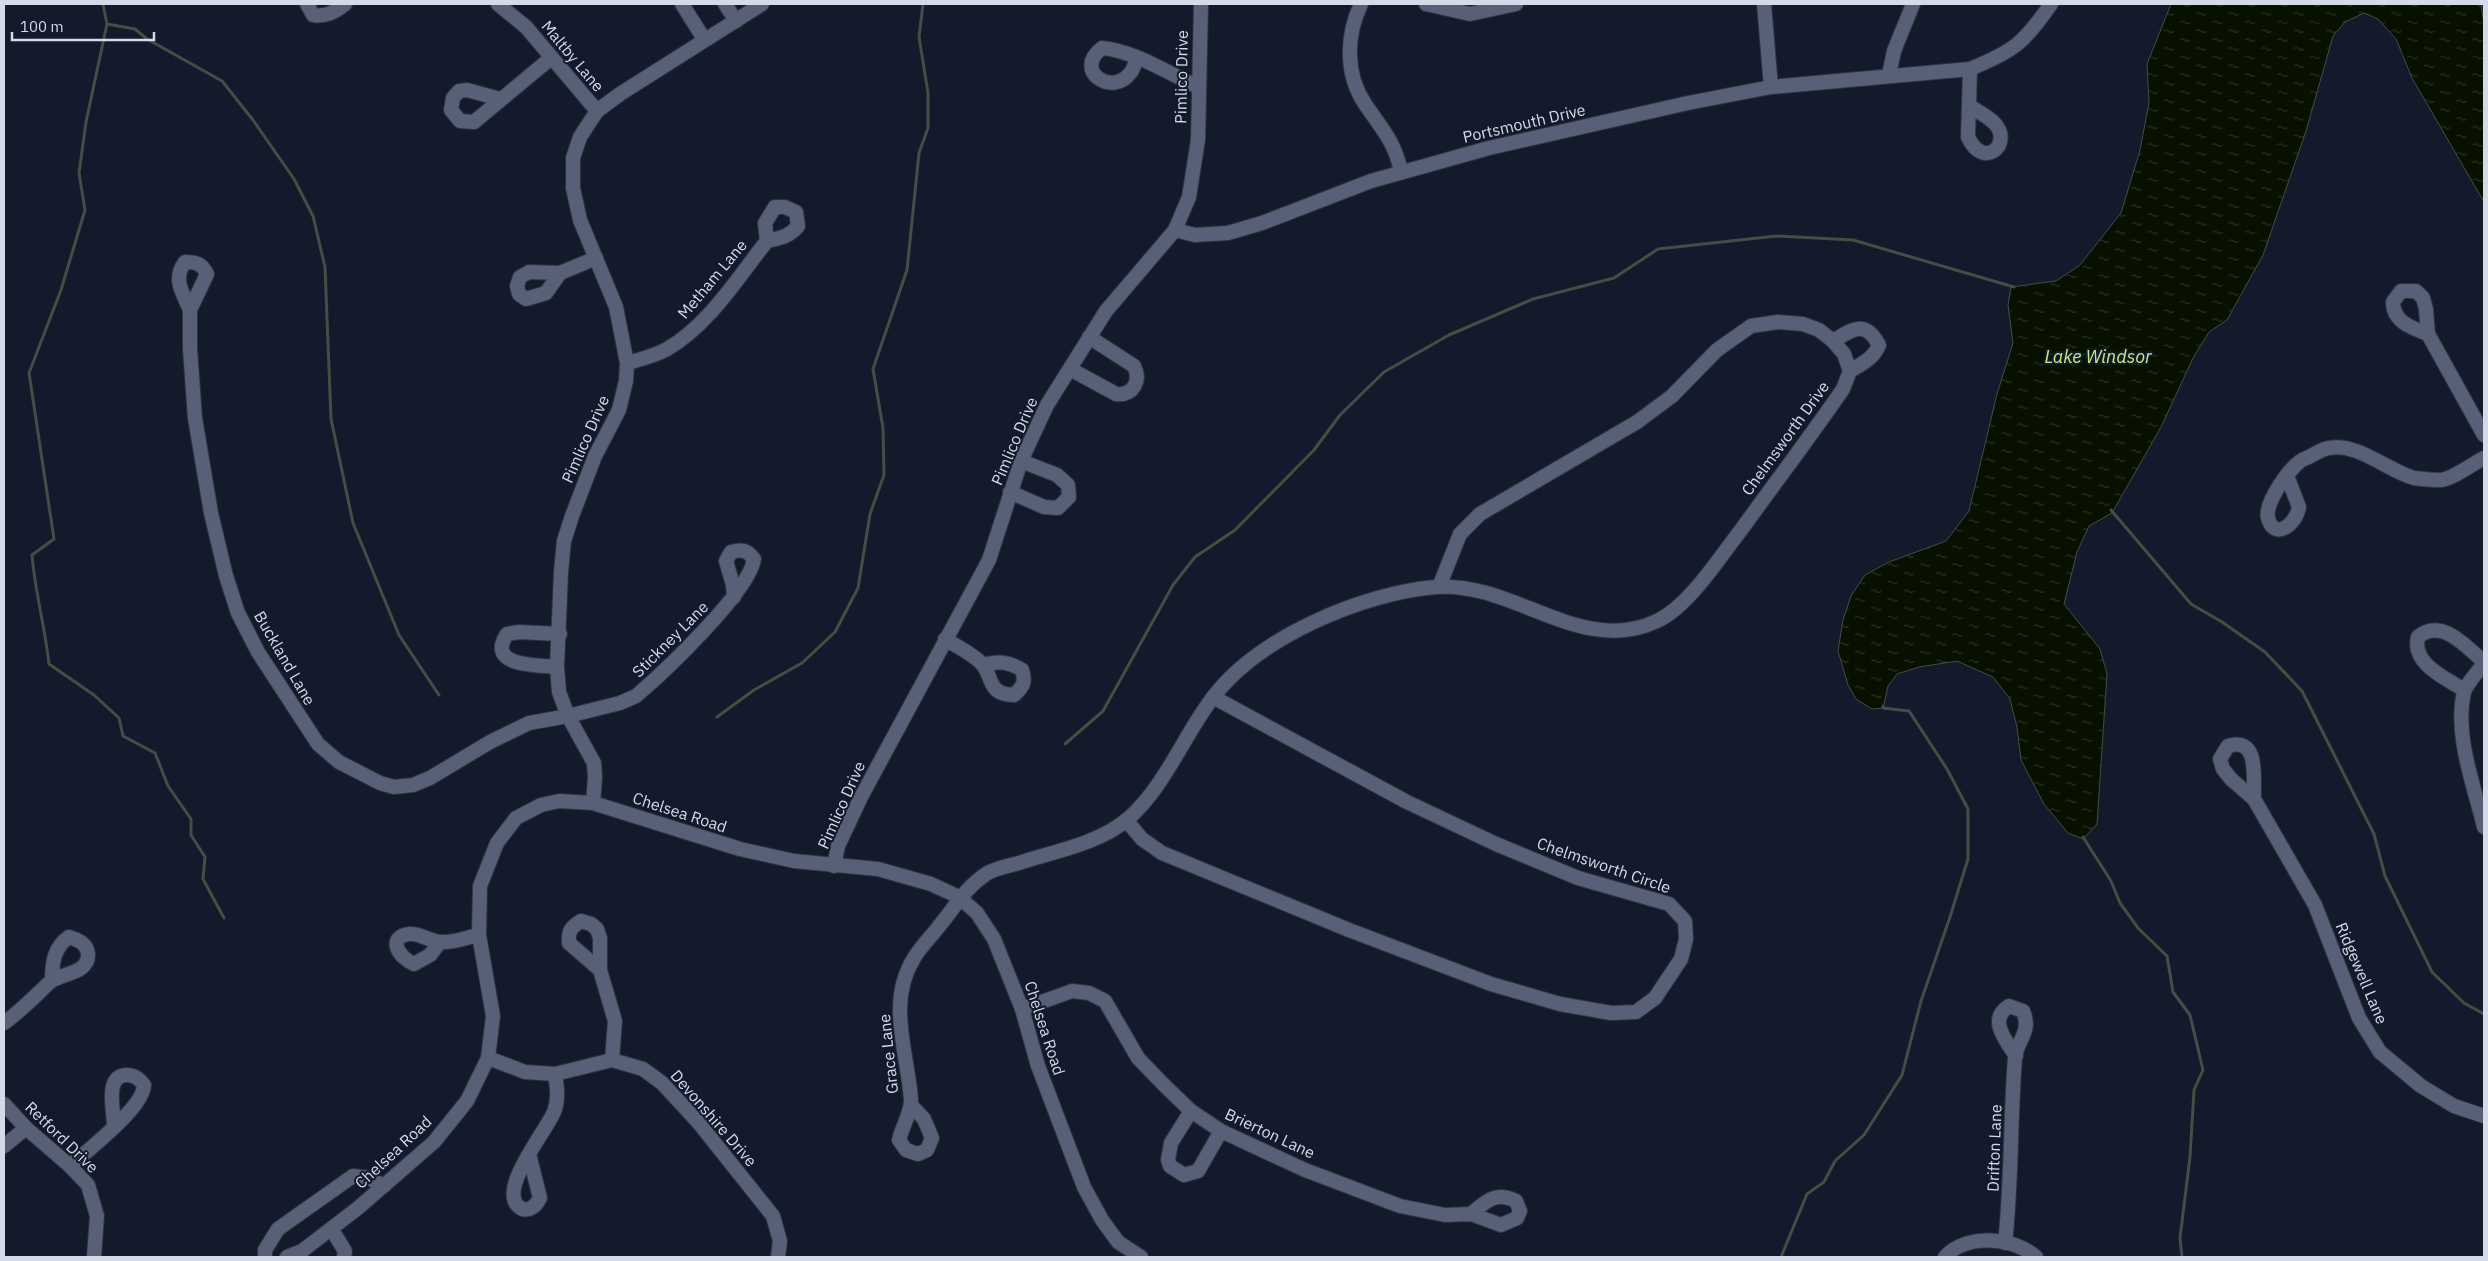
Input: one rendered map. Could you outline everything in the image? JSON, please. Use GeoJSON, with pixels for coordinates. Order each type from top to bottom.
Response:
{"type":"FeatureCollection","features":[{"type":"Feature","properties":{"kind":"street"},"geometry":{"type":"LineString","coordinates":[[307,4],[312,15],[322,16],[336,11],[345,4]]}},
{"type":"Feature","properties":{"kind":"street","name":"Maltby Lane"},"geometry":{"type":"LineString","coordinates":[[498,4],[526,28],[598,111]]}},
{"type":"Feature","properties":{"kind":"street"},"geometry":{"type":"LineString","coordinates":[[682,4],[704,39]]}},
{"type":"Feature","properties":{"kind":"street"},"geometry":{"type":"LineString","coordinates":[[725,4],[736,21]]}},
{"type":"Feature","properties":{"kind":"street","name":"Pimlico Drive"},"geometry":{"type":"LineString","coordinates":[[593,803],[594,763],[568,716],[559,692],[557,667],[560,634],[561,572],[564,542],[580,491],[595,456],[619,410],[626,381],[627,363],[616,307],[580,220],[572,172],[573,158],[580,137],[598,111],[620,94],[704,39],[762,4]]}},
{"type":"Feature","properties":{"kind":"street","name":"Pimlico Drive"},"geometry":{"type":"LineString","coordinates":[[834,866],[838,846],[861,798],[989,560],[1021,461],[1047,405],[1106,311],[1175,230],[1189,197],[1198,140],[1201,4]]}},
{"type":"Feature","properties":{"kind":"street"},"geometry":{"type":"LineString","coordinates":[[1361,4],[1350,48],[1350,66],[1353,80],[1364,103],[1397,153],[1401,172]]}},
{"type":"Feature","properties":{"kind":"street"},"geometry":{"type":"LineString","coordinates":[[1426,4],[1470,14],[1516,4]]}},
{"type":"Feature","properties":{"kind":"street"},"geometry":{"type":"LineString","coordinates":[[1764,4],[1771,87]]}},
{"type":"Feature","properties":{"kind":"street"},"geometry":{"type":"LineString","coordinates":[[1889,75],[1894,52],[1913,4]]}},
{"type":"Feature","properties":{"kind":"street","name":"Portsmouth Drive"},"geometry":{"type":"LineString","coordinates":[[1175,230],[1195,235],[1228,233],[1262,223],[1371,181],[1401,172],[1488,148],[1688,103],[1771,87],[1970,68],[1997,58],[2019,45],[2051,4]]}},
{"type":"Feature","properties":{"kind":"street"},"geometry":{"type":"LineString","coordinates":[[500,100],[551,58]]}},
{"type":"Feature","properties":{"kind":"street"},"geometry":{"type":"LineString","coordinates":[[1137,58],[1198,87]]}},
{"type":"Feature","properties":{"kind":"street"},"geometry":{"type":"LineString","coordinates":[[1970,68],[1970,106]]}},
{"type":"Feature","properties":{"kind":"street","name":"Metham Lane"},"geometry":{"type":"LineString","coordinates":[[627,363],[650,356],[680,341],[721,300],[767,240]]}},
{"type":"Feature","properties":{"kind":"street"},"geometry":{"type":"LineString","coordinates":[[560,273],[596,258]]}},
{"type":"Feature","properties":{"kind":"street","name":"Buckland Lane"},"geometry":{"type":"LineString","coordinates":[[190,310],[195,418],[211,512],[226,576],[238,613],[258,652],[318,744],[339,762],[363,776],[394,787],[413,785],[430,778],[490,742],[529,723],[568,716]]}},
{"type":"Feature","properties":{"kind":"street","name":"Chelmsworth Drive"},"geometry":{"type":"LineString","coordinates":[[959,897],[988,873],[1101,837],[1126,820],[1150,796],[1167,773],[1213,697],[1250,661],[1323,618],[1391,593],[1439,587],[1470,589],[1497,595],[1580,627],[1605,632],[1634,630],[1660,620],[1683,601],[1709,572],[1836,398],[1850,371],[1844,354],[1833,341],[1819,330],[1803,324],[1771,323],[1751,326],[1717,350],[1672,396],[1637,422],[1480,514],[1460,534],[1439,587]]}},
{"type":"Feature","properties":{"kind":"street"},"geometry":{"type":"LineString","coordinates":[[1833,341],[1854,329],[1862,328],[1875,337],[1879,344],[1871,357],[1850,371]]}},
{"type":"Feature","properties":{"kind":"street"},"geometry":{"type":"LineString","coordinates":[[2428,334],[2484,435]]}},
{"type":"Feature","properties":{"kind":"street"},"geometry":{"type":"LineString","coordinates":[[1070,369],[1116,394],[1124,395],[1131,392],[1136,385],[1138,373],[1134,366],[1089,338]]}},
{"type":"Feature","properties":{"kind":"street"},"geometry":{"type":"LineString","coordinates":[[2287,476],[2297,462],[2329,448],[2350,450],[2413,478],[2442,480],[2484,458]]}},
{"type":"Feature","properties":{"kind":"street"},"geometry":{"type":"LineString","coordinates":[[1010,492],[1044,507],[1058,508],[1069,497],[1068,484],[1057,475],[1021,461]]}},
{"type":"Feature","properties":{"kind":"street","name":"Stickney Lane"},"geometry":{"type":"LineString","coordinates":[[568,716],[620,703],[636,696],[734,597]]}},
{"type":"Feature","properties":{"kind":"street"},"geometry":{"type":"LineString","coordinates":[[2464,690],[2427,665],[2417,653],[2418,637],[2424,632],[2432,630],[2448,632],[2484,663],[2464,690],[2462,712],[2468,763],[2484,826]]}},
{"type":"Feature","properties":{"kind":"street"},"geometry":{"type":"LineString","coordinates":[[557,667],[517,663],[507,658],[502,651],[502,642],[507,634],[519,632],[560,634]]}},
{"type":"Feature","properties":{"kind":"street"},"geometry":{"type":"LineString","coordinates":[[945,639],[983,665]]}},
{"type":"Feature","properties":{"kind":"street","name":"Chelmsworth Circle"},"geometry":{"type":"LineString","coordinates":[[1126,820],[1142,839],[1162,853],[1427,961],[1491,984],[1560,1004],[1611,1013],[1636,1012],[1655,998],[1680,959],[1686,939],[1685,921],[1669,904],[1578,878],[1496,844],[1406,802],[1213,697]]}},
{"type":"Feature","properties":{"kind":"street","name":"Ridgewell Lane"},"geometry":{"type":"LineString","coordinates":[[2254,799],[2314,906],[2359,1018],[2380,1052],[2421,1086],[2454,1106],[2484,1116]]}},
{"type":"Feature","properties":{"kind":"street","name":"Chelsea Road"},"geometry":{"type":"LineString","coordinates":[[286,1257],[305,1254],[384,1186],[434,1142],[467,1101],[488,1058],[493,1016],[479,935],[480,886],[497,843],[516,818],[541,805],[558,801],[593,803],[740,849],[794,861],[834,866],[878,868],[931,884],[959,897],[977,914],[994,939],[1022,1009],[1038,1066],[1084,1187],[1102,1220],[1118,1242],[1141,1257]]}},
{"type":"Feature","properties":{"kind":"street","name":"Grace Lane"},"geometry":{"type":"LineString","coordinates":[[911,1105],[899,1019],[902,988],[913,959],[952,911],[959,897]]}},
{"type":"Feature","properties":{"kind":"street"},"geometry":{"type":"LineString","coordinates":[[440,942],[479,935]]}},
{"type":"Feature","properties":{"kind":"street"},"geometry":{"type":"LineString","coordinates":[[600,970],[615,1021],[612,1060]]}},
{"type":"Feature","properties":{"kind":"street"},"geometry":{"type":"LineString","coordinates":[[4,1023],[52,980]]}},
{"type":"Feature","properties":{"kind":"street","name":"Brierton Lane"},"geometry":{"type":"LineString","coordinates":[[1022,1009],[1072,991],[1089,993],[1105,1001],[1138,1058],[1191,1111],[1221,1131],[1305,1170],[1400,1206],[1445,1215],[1471,1214]]}},
{"type":"Feature","properties":{"kind":"street","name":"Drifton Lane"},"geometry":{"type":"LineString","coordinates":[[2005,1243],[2010,1192],[2016,1056]]}},
{"type":"Feature","properties":{"kind":"street","name":"Devonshire Drive"},"geometry":{"type":"LineString","coordinates":[[488,1058],[525,1072],[555,1074],[612,1060],[643,1069],[662,1084],[723,1151],[773,1216],[780,1241],[778,1257]]}},
{"type":"Feature","properties":{"kind":"street"},"geometry":{"type":"LineString","coordinates":[[529,1154],[554,1112],[558,1097],[555,1074]]}},
{"type":"Feature","properties":{"kind":"street","name":"Retford Drive"},"geometry":{"type":"LineString","coordinates":[[4,1104],[26,1128],[88,1184],[97,1216],[94,1257]]}},
{"type":"Feature","properties":{"kind":"street"},"geometry":{"type":"LineString","coordinates":[[1191,1111],[1168,1151],[1170,1166],[1176,1171],[1184,1175],[1198,1170],[1221,1131]]}},
{"type":"Feature","properties":{"kind":"street"},"geometry":{"type":"LineString","coordinates":[[70,1166],[114,1126]]}},
{"type":"Feature","properties":{"kind":"street"},"geometry":{"type":"LineString","coordinates":[[4,1146],[26,1128]]}},
{"type":"Feature","properties":{"kind":"street"},"geometry":{"type":"LineString","coordinates":[[264,1257],[265,1250],[278,1229],[353,1176],[370,1178],[384,1186]]}},
{"type":"Feature","properties":{"kind":"street"},"geometry":{"type":"LineString","coordinates":[[332,1230],[344,1251],[344,1257]]}},
{"type":"Feature","properties":{"kind":"street"},"geometry":{"type":"LineString","coordinates":[[1945,1257],[1963,1243],[2005,1243],[2021,1246],[2036,1257]]}},
{"type":"Feature","properties":{"kind":"water","name":"Lake Windsor"},"geometry":{"type":"Polygon","coordinates":[[[2171,4],[2481,4],[2484,24],[2484,202],[2412,78],[2396,39],[2378,19],[2364,13],[2345,22],[2333,36],[2306,131],[2263,255],[2227,320],[2209,332],[2193,358],[2161,427],[2112,513],[2089,526],[2077,552],[2064,604],[2100,649],[2107,674],[2097,824],[2083,839],[2068,833],[2044,804],[2021,760],[2017,727],[2010,699],[1993,677],[1957,661],[1919,667],[1897,674],[1888,686],[1883,708],[1872,709],[1856,699],[1848,685],[1838,651],[1843,620],[1851,596],[1865,575],[1889,562],[1946,541],[1969,511],[1997,394],[2013,343],[2008,305],[2011,287],[2056,281],[2080,265],[2121,213],[2140,150],[2149,103],[2147,64],[2171,4]]]}},
{"type":"Feature","properties":{"kind":"waterway"},"geometry":{"type":"LineString","coordinates":[[103,4],[107,24],[86,122],[79,173],[85,210],[61,290],[29,373],[54,539],[32,555],[33,569],[49,664],[94,695],[119,718],[123,736],[155,753],[168,786],[191,819],[191,835],[205,857],[203,879],[224,918]]}},
{"type":"Feature","properties":{"kind":"waterway"},"geometry":{"type":"LineString","coordinates":[[717,717],[754,690],[802,663],[835,632],[858,588],[870,514],[884,475],[883,428],[873,369],[907,270],[919,153],[928,128],[928,93],[919,37],[923,4]]}},
{"type":"Feature","properties":{"kind":"waterway"},"geometry":{"type":"LineString","coordinates":[[107,24],[135,29],[147,39],[222,81],[253,120],[294,179],[313,216],[325,267],[331,419],[353,523],[399,635],[439,695]]}},
{"type":"Feature","properties":{"kind":"waterway"},"geometry":{"type":"LineString","coordinates":[[1065,744],[1103,711],[1173,585],[1195,557],[1235,530],[1314,450],[1340,415],[1384,372],[1449,335],[1533,299],[1614,278],[1658,249],[1776,236],[1853,240],[2014,287]]}},
{"type":"Feature","properties":{"kind":"waterway"},"geometry":{"type":"LineString","coordinates":[[2111,510],[2191,604],[2222,622],[2265,652],[2302,691],[2374,834],[2385,876],[2432,972],[2464,1003],[2484,1014]]}},
{"type":"Feature","properties":{"kind":"waterway"},"geometry":{"type":"LineString","coordinates":[[1781,1257],[1807,1194],[1824,1182],[1835,1161],[1864,1135],[1902,1075],[1921,1001],[1968,859],[1968,809],[1947,769],[1909,711],[1883,708],[1883,706]]}},
{"type":"Feature","properties":{"kind":"waterway"},"geometry":{"type":"LineString","coordinates":[[2083,837],[2111,881],[2120,903],[2138,928],[2167,956],[2173,992],[2190,1015],[2203,1070],[2194,1090],[2190,1157],[2180,1238],[2182,1257]]}}]}
